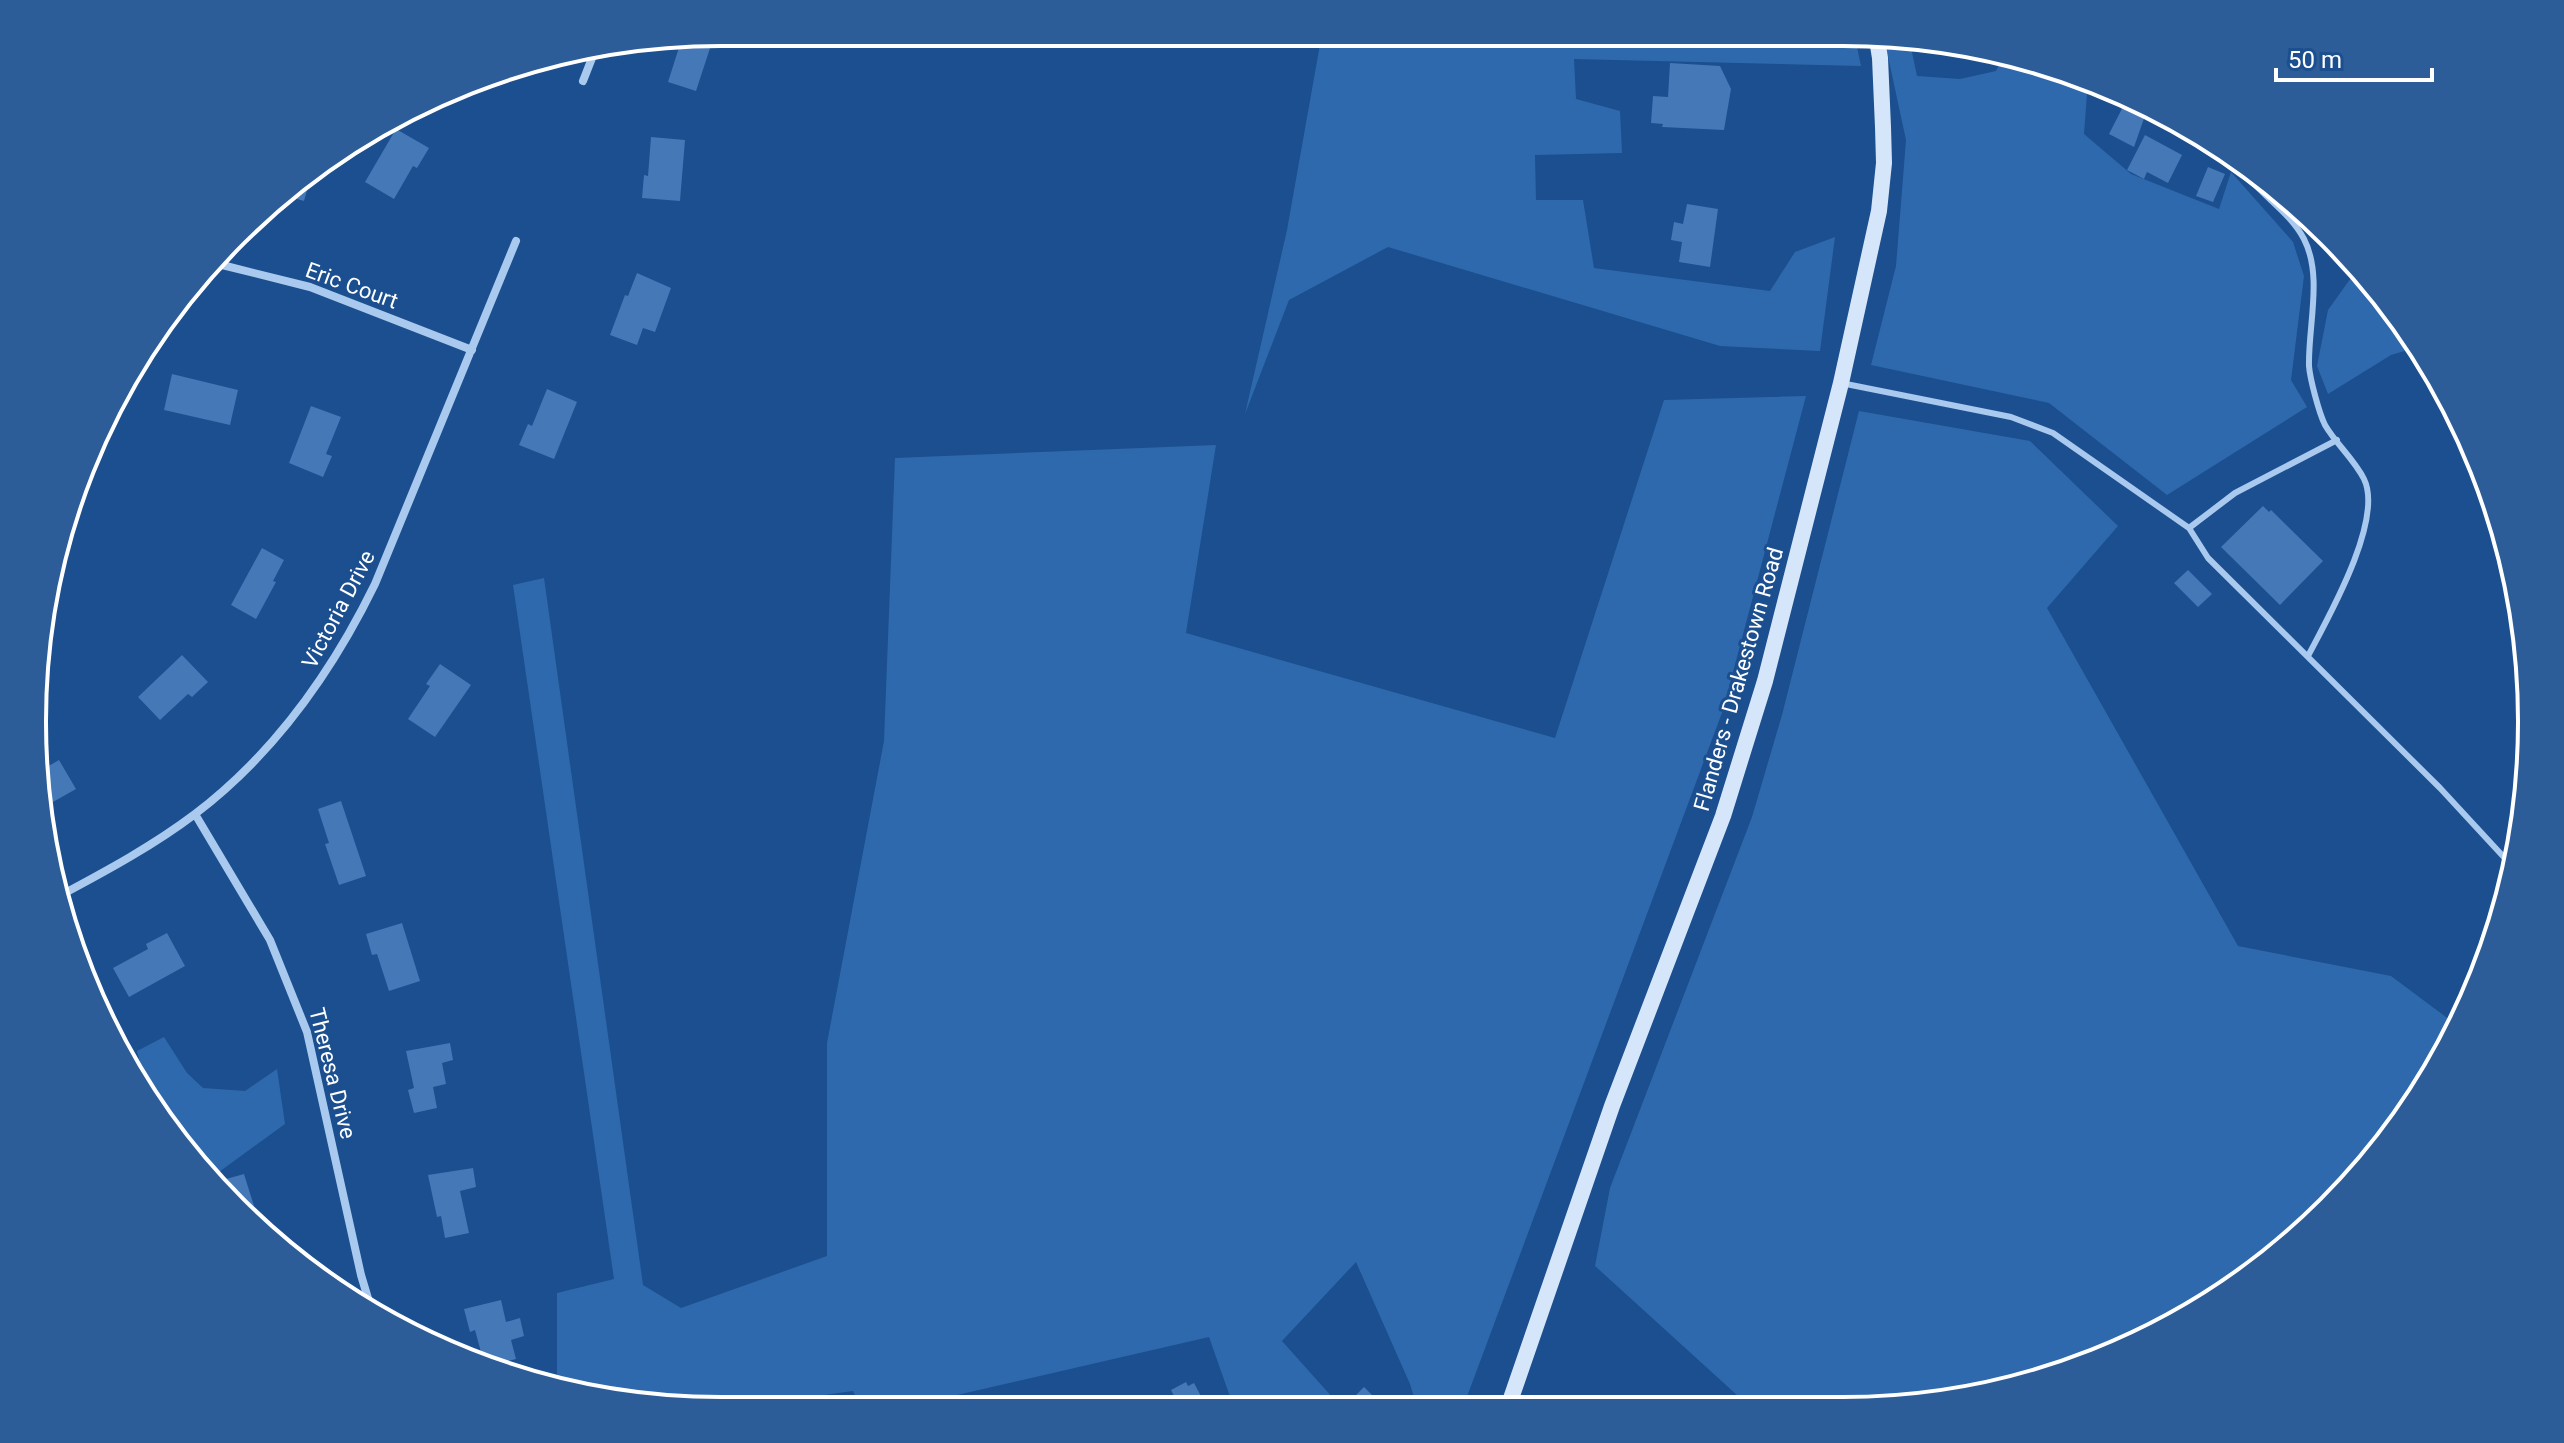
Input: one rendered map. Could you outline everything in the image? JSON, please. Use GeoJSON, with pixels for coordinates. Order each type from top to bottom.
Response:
{"type":"FeatureCollection","features":[{"type":"Feature","properties":{"kind":"street","name":"Flanders - Drakestown Road"},"geometry":{"type":"LineString","coordinates":[[1511,1397],[1623,1076],[1742,758],[1869,267],[1884,163],[1878,47]]}},
{"type":"Feature","properties":{"kind":"street"},"geometry":{"type":"LineString","coordinates":[[583,81],[592,59]]}},
{"type":"Feature","properties":{"kind":"street","name":"Victoria Drive"},"geometry":{"type":"LineString","coordinates":[[68,891],[195,814],[274,739],[336,658],[375,584],[516,241]]}},
{"type":"Feature","properties":{"kind":"street","name":"Eric Court"},"geometry":{"type":"LineString","coordinates":[[224,265],[310,287],[472,350]]}},
{"type":"Feature","properties":{"kind":"street","name":"Theresa Drive"},"geometry":{"type":"LineString","coordinates":[[195,814],[270,940],[307,1032],[367,1297]]}},
{"type":"Feature","properties":{"kind":"lane"},"geometry":{"type":"LineString","coordinates":[[2262,193],[2304,239],[2311,258],[2309,369],[2324,423],[2366,482],[2368,519],[2342,590],[2308,656]]}},
{"type":"Feature","properties":{"kind":"lane"},"geometry":{"type":"LineString","coordinates":[[1841,383],[2033,424],[2073,445],[2189,528],[2208,558],[2440,788],[2504,857]]}},
{"type":"Feature","properties":{"kind":"lane"},"geometry":{"type":"LineString","coordinates":[[2189,528],[2235,493],[2337,440]]}},
{"type":"Feature","properties":{"kind":"shaded area"},"geometry":{"type":"Polygon","coordinates":[[[1320,46],[1857,46],[1861,66],[1574,59],[1576,99],[1620,111],[1622,153],[1535,155],[1536,200],[1583,200],[1594,268],[1770,291],[1795,252],[1835,237],[1820,351],[1720,346],[1388,247],[1289,300],[1245,414],[1287,230],[1320,46]]]}},
{"type":"Feature","properties":{"kind":"shaded area"},"geometry":{"type":"Polygon","coordinates":[[[1886,47],[1911,50],[1917,76],[1960,79],[1996,71],[1999,65],[2087,92],[2084,134],[2131,174],[2219,209],[2231,172],[2293,242],[2304,276],[2291,380],[2307,407],[2167,495],[2049,403],[1871,365],[1896,266],[1906,140],[1886,47]]]}},
{"type":"Feature","properties":{"kind":"shaded area"},"geometry":{"type":"Polygon","coordinates":[[[2351,277],[2407,350],[2391,355],[2328,394],[2317,366],[2328,310],[2351,277]]]}},
{"type":"Feature","properties":{"kind":"shaded area"},"geometry":{"type":"Polygon","coordinates":[[[1806,396],[1723,710],[1467,1397],[1414,1397],[1356,1262],[1282,1341],[1332,1397],[1230,1397],[1209,1337],[948,1397],[856,1397],[853,1391],[810,1397],[677,1396],[558,1377],[557,1293],[614,1279],[513,585],[544,578],[643,1285],[681,1308],[827,1256],[827,1043],[884,741],[895,458],[1216,445],[1186,633],[1555,738],[1664,400],[1806,396]]]}},
{"type":"Feature","properties":{"kind":"shaded area"},"geometry":{"type":"Polygon","coordinates":[[[1859,411],[2030,441],[2118,526],[2047,608],[2238,946],[2391,976],[2449,1019],[2404,1097],[2350,1167],[2288,1229],[2254,1257],[2180,1307],[2101,1346],[2017,1374],[1974,1384],[1887,1396],[1739,1397],[1595,1266],[1610,1188],[1752,817],[1782,715],[1859,411]]]}},
{"type":"Feature","properties":{"kind":"shaded area"},"geometry":{"type":"Polygon","coordinates":[[[164,1037],[187,1073],[203,1088],[245,1091],[277,1069],[285,1124],[219,1172],[160,1097],[141,1067],[137,1051],[164,1037]]]}},
{"type":"Feature","properties":{"kind":"building"},"geometry":{"type":"Polygon","coordinates":[[[711,46],[696,91],[668,82],[679,47],[711,46]]]}},
{"type":"Feature","properties":{"kind":"building"},"geometry":{"type":"Polygon","coordinates":[[[1670,63],[1720,66],[1731,89],[1724,130],[1662,127],[1663,124],[1651,123],[1653,96],[1668,97],[1670,63]]]}},
{"type":"Feature","properties":{"kind":"building"},"geometry":{"type":"Polygon","coordinates":[[[2123,107],[2144,118],[2134,147],[2109,134],[2123,107]]]}},
{"type":"Feature","properties":{"kind":"building"},"geometry":{"type":"Polygon","coordinates":[[[395,130],[429,148],[417,168],[413,166],[394,199],[365,182],[395,130]]]}},
{"type":"Feature","properties":{"kind":"building"},"geometry":{"type":"Polygon","coordinates":[[[2145,135],[2182,155],[2168,183],[2147,172],[2144,179],[2127,170],[2145,135]]]}},
{"type":"Feature","properties":{"kind":"building"},"geometry":{"type":"Polygon","coordinates":[[[651,137],[685,140],[680,201],[642,198],[644,175],[648,176],[651,137]]]}},
{"type":"Feature","properties":{"kind":"building"},"geometry":{"type":"Polygon","coordinates":[[[2208,167],[2225,174],[2213,202],[2196,196],[2208,167]]]}},
{"type":"Feature","properties":{"kind":"building"},"geometry":{"type":"Polygon","coordinates":[[[308,188],[304,201],[295,198],[308,188]]]}},
{"type":"Feature","properties":{"kind":"building"},"geometry":{"type":"Polygon","coordinates":[[[1687,204],[1718,209],[1710,267],[1679,262],[1682,242],[1671,240],[1674,222],[1683,224],[1687,204]]]}},
{"type":"Feature","properties":{"kind":"building"},"geometry":{"type":"Polygon","coordinates":[[[637,273],[671,288],[655,332],[643,328],[637,345],[610,335],[637,273]]]}},
{"type":"Feature","properties":{"kind":"building"},"geometry":{"type":"Polygon","coordinates":[[[172,374],[238,390],[230,425],[164,410],[172,374]]]}},
{"type":"Feature","properties":{"kind":"building"},"geometry":{"type":"Polygon","coordinates":[[[547,389],[577,402],[554,459],[519,445],[528,424],[532,426],[547,389]]]}},
{"type":"Feature","properties":{"kind":"building"},"geometry":{"type":"Polygon","coordinates":[[[311,406],[341,417],[326,454],[332,456],[323,477],[289,463],[311,406]]]}},
{"type":"Feature","properties":{"kind":"building"},"geometry":{"type":"Polygon","coordinates":[[[2263,506],[2269,512],[2271,510],[2323,561],[2280,605],[2221,547],[2263,506]]]}},
{"type":"Feature","properties":{"kind":"building"},"geometry":{"type":"Polygon","coordinates":[[[262,548],[284,560],[256,619],[231,605],[262,548]]]}},
{"type":"Feature","properties":{"kind":"building"},"geometry":{"type":"Polygon","coordinates":[[[2188,570],[2212,594],[2198,607],[2174,583],[2188,570]]]}},
{"type":"Feature","properties":{"kind":"building"},"geometry":{"type":"Polygon","coordinates":[[[182,655],[208,682],[192,697],[188,694],[160,720],[138,697],[182,655]]]}},
{"type":"Feature","properties":{"kind":"building"},"geometry":{"type":"Polygon","coordinates":[[[440,664],[471,685],[435,737],[408,719],[430,686],[426,684],[440,664]]]}},
{"type":"Feature","properties":{"kind":"building"},"geometry":{"type":"Polygon","coordinates":[[[59,760],[76,789],[53,802],[47,767],[59,760]]]}},
{"type":"Feature","properties":{"kind":"building"},"geometry":{"type":"Polygon","coordinates":[[[341,801],[366,876],[339,885],[325,844],[329,843],[318,809],[341,801]]]}},
{"type":"Feature","properties":{"kind":"building"},"geometry":{"type":"Polygon","coordinates":[[[402,923],[420,981],[389,991],[377,954],[372,955],[366,934],[402,923]]]}},
{"type":"Feature","properties":{"kind":"building"},"geometry":{"type":"Polygon","coordinates":[[[167,933],[185,966],[129,997],[113,968],[148,949],[146,944],[167,933]]]}},
{"type":"Feature","properties":{"kind":"building"},"geometry":{"type":"Polygon","coordinates":[[[450,1043],[453,1060],[442,1063],[446,1084],[433,1087],[437,1108],[414,1113],[408,1090],[414,1088],[406,1051],[450,1043]]]}},
{"type":"Feature","properties":{"kind":"building"},"geometry":{"type":"Polygon","coordinates":[[[473,1168],[476,1187],[460,1191],[469,1233],[445,1238],[428,1175],[473,1168]]]}},
{"type":"Feature","properties":{"kind":"building"},"geometry":{"type":"Polygon","coordinates":[[[244,1174],[255,1209],[244,1199],[225,1179],[244,1174]]]}},
{"type":"Feature","properties":{"kind":"building"},"geometry":{"type":"Polygon","coordinates":[[[501,1300],[506,1322],[520,1318],[524,1336],[511,1340],[516,1359],[506,1362],[481,1353],[475,1330],[470,1332],[464,1309],[501,1300]]]}},
{"type":"Feature","properties":{"kind":"building"},"geometry":{"type":"Polygon","coordinates":[[[1186,1382],[1188,1386],[1194,1383],[1201,1397],[1174,1397],[1171,1390],[1186,1382]]]}},
{"type":"Feature","properties":{"kind":"building"},"geometry":{"type":"Polygon","coordinates":[[[1364,1387],[1374,1397],[1354,1397],[1364,1387]]]}}]}
